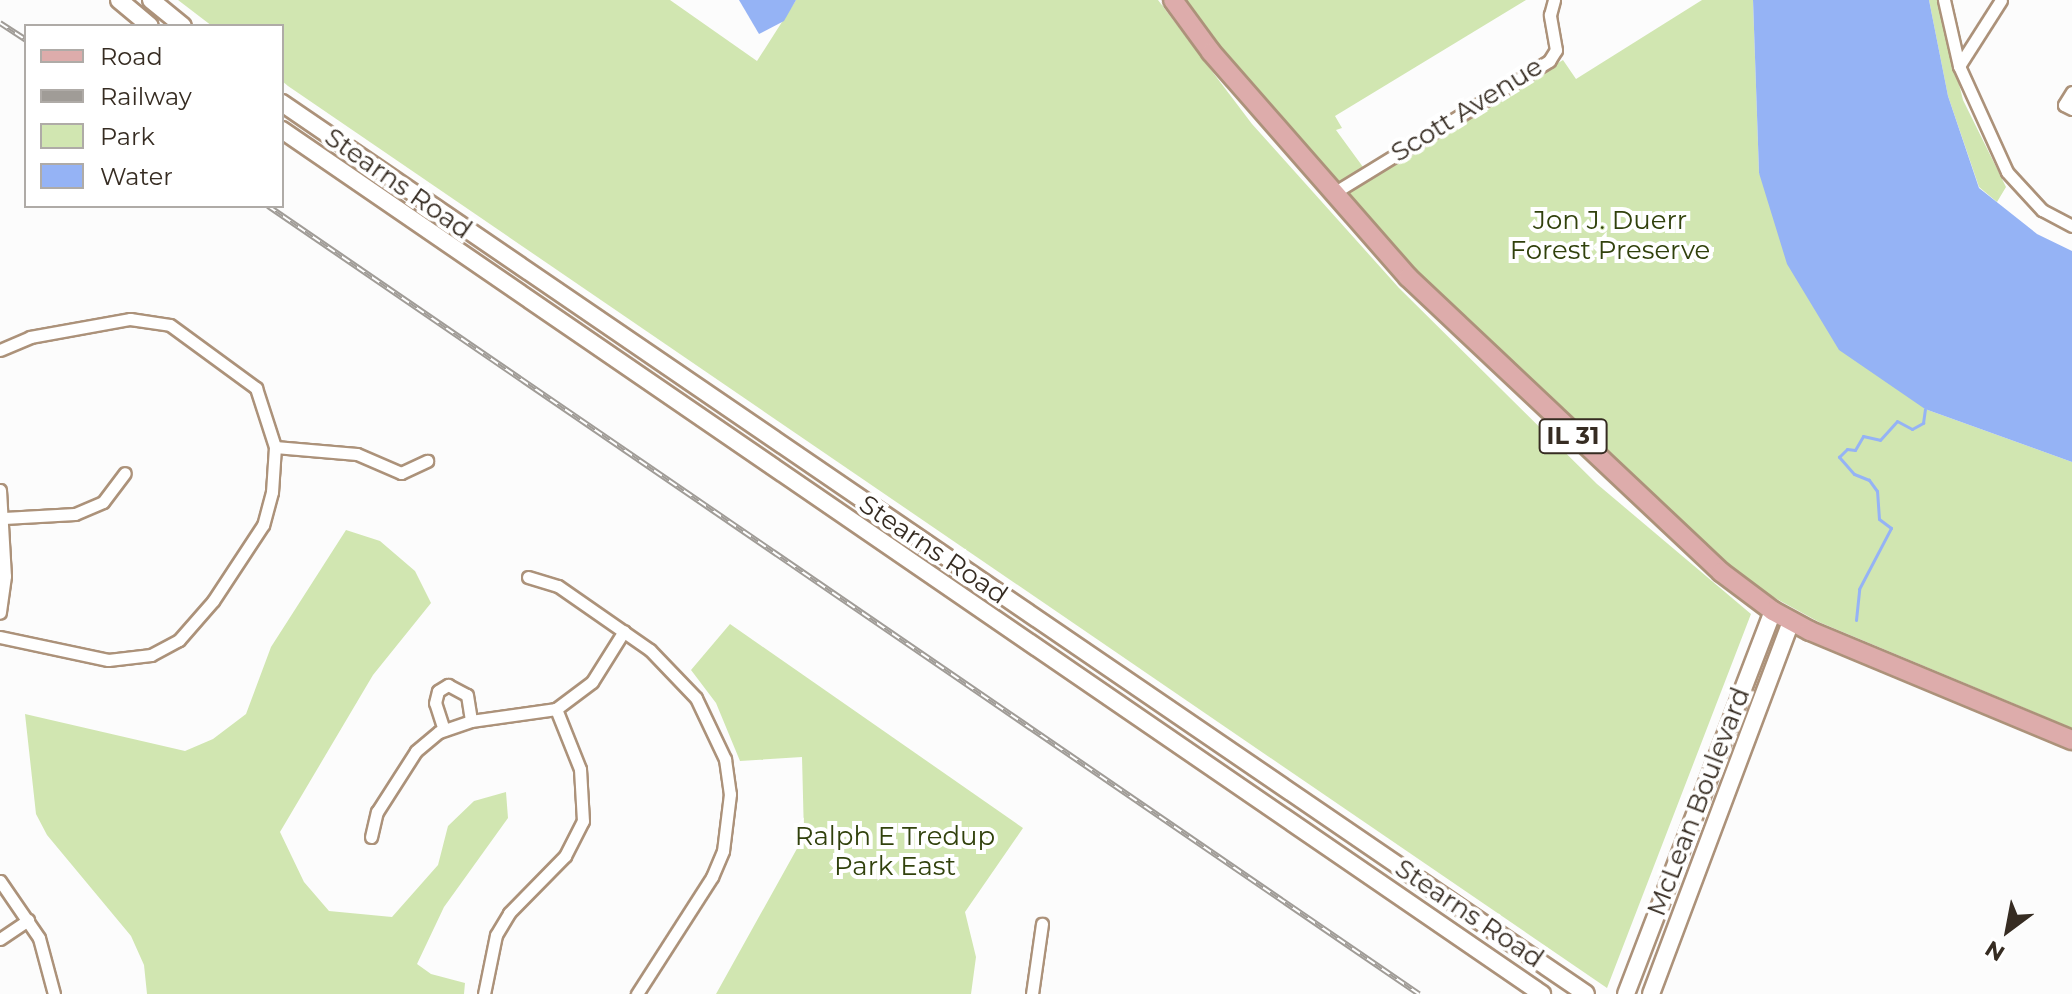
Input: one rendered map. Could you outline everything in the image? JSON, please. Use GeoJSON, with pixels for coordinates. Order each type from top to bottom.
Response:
{"type":"FeatureCollection","features":[{"type":"Feature","properties":{"kind":"main road"},"geometry":{"type":"LineString","coordinates":[[119,0],[148,24]]}},
{"type":"Feature","properties":{"kind":"main road"},"geometry":{"type":"LineString","coordinates":[[151,0],[181,24]]}},
{"type":"Feature","properties":{"kind":"main road","name":"IL 31"},"geometry":{"type":"LineString","coordinates":[[1173,0],[1332,194],[1476,345],[1684,540],[1773,611],[1791,621],[2072,740]]}},
{"type":"Feature","properties":{"kind":"main road","name":"Stearns Road"},"geometry":{"type":"LineString","coordinates":[[284,104],[1586,994]]}},
{"type":"Feature","properties":{"kind":"main road","name":"Stearns Road"},"geometry":{"type":"LineString","coordinates":[[284,131],[1542,994]]}},
{"type":"Feature","properties":{"kind":"main road","name":"McLean Boulevard"},"geometry":{"type":"LineString","coordinates":[[1626,994],[1773,611]]}},
{"type":"Feature","properties":{"kind":"main road","name":"McLean Boulevard"},"geometry":{"type":"LineString","coordinates":[[1651,994],[1791,621]]}},
{"type":"Feature","properties":{"kind":"street","name":"Scott Avenue"},"geometry":{"type":"LineString","coordinates":[[1332,194],[1549,61],[1556,50],[1550,15],[1554,0]]}},
{"type":"Feature","properties":{"kind":"street"},"geometry":{"type":"LineString","coordinates":[[1944,0],[1959,66],[1989,140],[2021,192],[2072,226]]}},
{"type":"Feature","properties":{"kind":"street"},"geometry":{"type":"LineString","coordinates":[[1959,66],[2001,0]]}},
{"type":"Feature","properties":{"kind":"street"},"geometry":{"type":"LineString","coordinates":[[2068,107],[2072,92]]}},
{"type":"Feature","properties":{"kind":"street"},"geometry":{"type":"LineString","coordinates":[[0,350],[30,337],[130,319],[170,325],[256,388],[275,447],[272,492],[263,525],[213,601],[179,640],[151,655],[108,660],[0,637]]}},
{"type":"Feature","properties":{"kind":"street"},"geometry":{"type":"LineString","coordinates":[[275,447],[357,454],[401,473],[427,461]]}},
{"type":"Feature","properties":{"kind":"street"},"geometry":{"type":"LineString","coordinates":[[4,518],[75,514],[103,502],[125,473]]}},
{"type":"Feature","properties":{"kind":"street"},"geometry":{"type":"LineString","coordinates":[[0,490],[4,518],[0,613]]}},
{"type":"Feature","properties":{"kind":"street"},"geometry":{"type":"LineString","coordinates":[[528,577],[558,586],[650,650],[696,698],[725,759],[730,794],[723,851],[712,877],[637,994]]}},
{"type":"Feature","properties":{"kind":"street"},"geometry":{"type":"LineString","coordinates":[[371,837],[377,812],[416,751],[444,730],[471,721],[556,709],[592,682],[624,631]]}},
{"type":"Feature","properties":{"kind":"street"},"geometry":{"type":"LineString","coordinates":[[444,730],[435,703],[438,691],[448,685],[467,695],[471,721]]}},
{"type":"Feature","properties":{"kind":"street"},"geometry":{"type":"LineString","coordinates":[[484,994],[496,935],[509,913],[565,856],[583,821],[580,769],[556,709]]}},
{"type":"Feature","properties":{"kind":"street"},"geometry":{"type":"LineString","coordinates":[[0,881],[28,920],[48,959],[54,994]]}},
{"type":"Feature","properties":{"kind":"street"},"geometry":{"type":"LineString","coordinates":[[0,939],[28,920]]}},
{"type":"Feature","properties":{"kind":"street"},"geometry":{"type":"LineString","coordinates":[[1032,994],[1042,924]]}},
{"type":"Feature","properties":{"kind":"green space"},"geometry":{"type":"Polygon","coordinates":[[[178,0],[670,0],[757,61],[796,0],[1158,0],[1252,124],[1399,288],[1597,484],[1751,614],[1607,988],[288,86],[284,83],[284,24],[209,24],[178,0]]]}},
{"type":"Feature","properties":{"kind":"green space","name":"Jon J. Duerr Forest Preserve"},"geometry":{"type":"Polygon","coordinates":[[[1183,0],[1526,0],[1335,116],[1342,128],[1336,130],[1371,178],[1563,60],[1576,79],[1702,0],[1753,0],[1759,173],[1925,409],[2072,462],[2072,728],[1819,622],[1753,586],[1449,307],[1311,158],[1224,57],[1183,0]]]}},
{"type":"Feature","properties":{"kind":"green space"},"geometry":{"type":"Polygon","coordinates":[[[1929,0],[1938,0],[1963,100],[2006,187],[1997,202],[1979,187],[1948,96],[1929,0]]]}},
{"type":"Feature","properties":{"kind":"green space"},"geometry":{"type":"Polygon","coordinates":[[[346,530],[380,541],[415,571],[431,603],[373,675],[280,832],[304,882],[329,911],[392,917],[438,865],[448,826],[474,801],[506,792],[508,818],[444,907],[417,964],[431,974],[465,983],[464,994],[147,994],[144,965],[131,936],[47,835],[36,814],[25,714],[185,751],[213,739],[246,714],[271,647],[346,530]]]}},
{"type":"Feature","properties":{"kind":"green space","name":"Ralph E Tredup Park East"},"geometry":{"type":"Polygon","coordinates":[[[730,624],[1023,828],[965,912],[976,957],[971,994],[716,994],[804,836],[802,757],[740,761],[716,703],[691,670],[730,624]]]}},
{"type":"Feature","properties":{"kind":"water"},"geometry":{"type":"Polygon","coordinates":[[[739,0],[796,0],[784,21],[759,34],[739,0]]]}},
{"type":"Feature","properties":{"kind":"water"},"geometry":{"type":"Polygon","coordinates":[[[1753,0],[1929,0],[1948,96],[1979,188],[2037,234],[2072,251],[2072,462],[1925,409],[1839,350],[1787,264],[1759,173],[1753,0]]]}},
{"type":"Feature","properties":{"kind":"waterway"},"geometry":{"type":"LineString","coordinates":[[1856,620],[1859,589],[1891,528],[1879,519],[1877,491],[1869,480],[1854,474],[1839,457],[1847,449],[1855,450],[1863,436],[1880,440],[1897,421],[1912,429],[1923,423],[1925,409]]}},
{"type":"Feature","properties":{"kind":"railway"},"geometry":{"type":"LineString","coordinates":[[0,23],[24,39]]}},
{"type":"Feature","properties":{"kind":"railway"},"geometry":{"type":"LineString","coordinates":[[271,208],[1419,994]]}}]}
